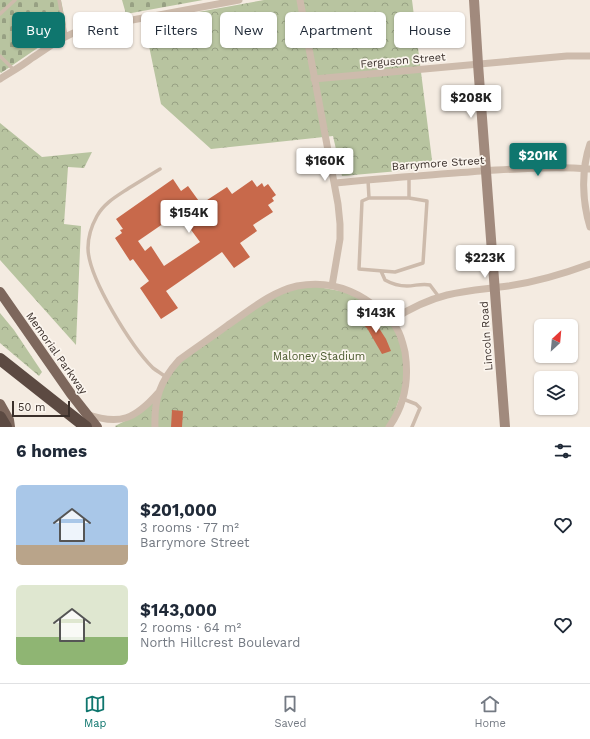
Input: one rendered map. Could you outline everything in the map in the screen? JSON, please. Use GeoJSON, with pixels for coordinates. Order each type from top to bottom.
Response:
{"type":"FeatureCollection","features":[{"type":"Feature","properties":{"kind":"highway"},"geometry":{"type":"LineString","coordinates":[[0,360],[86,427]]}},
{"type":"Feature","properties":{"kind":"highway"},"geometry":{"type":"LineString","coordinates":[[0,417],[6,427]]}},
{"type":"Feature","properties":{"kind":"main road","name":"Lincoln Road"},"geometry":{"type":"LineString","coordinates":[[474,0],[505,427]]}},
{"type":"Feature","properties":{"kind":"main road","name":"Memorial Parkway"},"geometry":{"type":"LineString","coordinates":[[0,292],[96,427]]}},
{"type":"Feature","properties":{"kind":"main road"},"geometry":{"type":"LineString","coordinates":[[0,404],[9,420],[10,427]]}},
{"type":"Feature","properties":{"kind":"street"},"geometry":{"type":"LineString","coordinates":[[0,78],[70,34],[92,28],[239,0]]}},
{"type":"Feature","properties":{"kind":"street"},"geometry":{"type":"LineString","coordinates":[[300,0],[338,204],[340,239],[332,286]]}},
{"type":"Feature","properties":{"kind":"street","name":"Ferguson Street"},"geometry":{"type":"LineString","coordinates":[[314,79],[567,56],[590,56]]}},
{"type":"Feature","properties":{"kind":"street"},"geometry":{"type":"LineString","coordinates":[[590,144],[588,168],[583,184],[584,199],[590,227]]}},
{"type":"Feature","properties":{"kind":"street","name":"Barrymore Street"},"geometry":{"type":"LineString","coordinates":[[335,183],[408,176],[536,168],[588,168]]}},
{"type":"Feature","properties":{"kind":"street"},"geometry":{"type":"LineString","coordinates":[[392,320],[420,304],[439,297],[552,277],[590,264]]}},
{"type":"Feature","properties":{"kind":"street"},"geometry":{"type":"LineString","coordinates":[[85,413],[105,419],[116,420],[127,418],[137,413],[158,393],[172,368],[179,360],[193,349],[266,299],[295,286],[320,284],[346,289],[357,294],[392,320],[398,330],[406,358],[407,378],[403,399],[398,412],[389,427]]}},
{"type":"Feature","properties":{"kind":"street"},"geometry":{"type":"LineString","coordinates":[[156,427],[158,393]]}},
{"type":"Feature","properties":{"kind":"lane"},"geometry":{"type":"LineString","coordinates":[[0,14],[15,0]]}},
{"type":"Feature","properties":{"kind":"lane"},"geometry":{"type":"LineString","coordinates":[[59,0],[70,34]]}},
{"type":"Feature","properties":{"kind":"lane"},"geometry":{"type":"LineString","coordinates":[[0,56],[14,70]]}},
{"type":"Feature","properties":{"kind":"lane"},"geometry":{"type":"LineString","coordinates":[[160,169],[104,206],[97,215],[88,249],[95,276],[108,304],[124,330],[145,358],[154,369],[166,377]]}},
{"type":"Feature","properties":{"kind":"lane"},"geometry":{"type":"LineString","coordinates":[[408,176],[409,198]]}},
{"type":"Feature","properties":{"kind":"lane"},"geometry":{"type":"LineString","coordinates":[[368,180],[369,198]]}},
{"type":"Feature","properties":{"kind":"lane"},"geometry":{"type":"LineString","coordinates":[[369,198],[409,198],[427,200],[423,263],[395,272],[359,269],[362,202],[369,198]]}},
{"type":"Feature","properties":{"kind":"lane"},"geometry":{"type":"LineString","coordinates":[[381,271],[385,280],[396,285],[430,285],[439,297]]}},
{"type":"Feature","properties":{"kind":"lane"},"geometry":{"type":"LineString","coordinates":[[403,399],[416,404],[420,408],[412,427]]}},
{"type":"Feature","properties":{"kind":"green space"},"geometry":{"type":"Polygon","coordinates":[[[0,0],[61,0],[63,12],[12,12],[12,48],[38,48],[1,73],[0,0]]]}},
{"type":"Feature","properties":{"kind":"green space"},"geometry":{"type":"Polygon","coordinates":[[[122,0],[203,0],[133,13],[125,12],[122,0]]]}},
{"type":"Feature","properties":{"kind":"green space"},"geometry":{"type":"Polygon","coordinates":[[[264,0],[412,0],[414,12],[394,12],[394,48],[418,48],[433,168],[342,176],[333,136],[211,149],[161,104],[149,48],[212,48],[212,12],[199,12],[264,0]]]}},
{"type":"Feature","properties":{"kind":"green space"},"geometry":{"type":"Polygon","coordinates":[[[0,123],[42,157],[92,152],[84,168],[68,167],[64,224],[81,226],[76,345],[0,260],[0,123]]]}},
{"type":"Feature","properties":{"kind":"green space","name":"Maloney Stadium"},"geometry":{"type":"Polygon","coordinates":[[[307,285],[357,294],[398,330],[407,378],[389,427],[115,426],[135,416],[157,399],[171,368],[266,299],[307,285]]]}},
{"type":"Feature","properties":{"kind":"green space"},"geometry":{"type":"Polygon","coordinates":[[[0,313],[14,330],[42,372],[39,376],[0,343],[0,313]]]}},
{"type":"Feature","properties":{"kind":"building"},"geometry":{"type":"Polygon","coordinates":[[[173,179],[181,191],[188,186],[201,204],[227,187],[232,194],[252,180],[257,187],[262,183],[264,187],[268,184],[276,195],[272,198],[274,201],[268,205],[273,212],[253,225],[257,231],[240,243],[250,257],[234,268],[222,252],[166,291],[178,308],[161,319],[140,288],[149,281],[133,259],[130,261],[115,238],[122,233],[120,230],[123,229],[116,219],[173,179]],[[186,208],[138,241],[145,251],[151,246],[164,266],[200,242],[186,223],[193,218],[186,208]]]}},
{"type":"Feature","properties":{"kind":"building"},"geometry":{"type":"Polygon","coordinates":[[[365,313],[375,322],[386,339],[391,351],[382,354],[367,328],[359,321],[365,313]]]}},
{"type":"Feature","properties":{"kind":"building"},"geometry":{"type":"Polygon","coordinates":[[[172,410],[183,411],[182,427],[171,427],[172,410]]]}}]}
